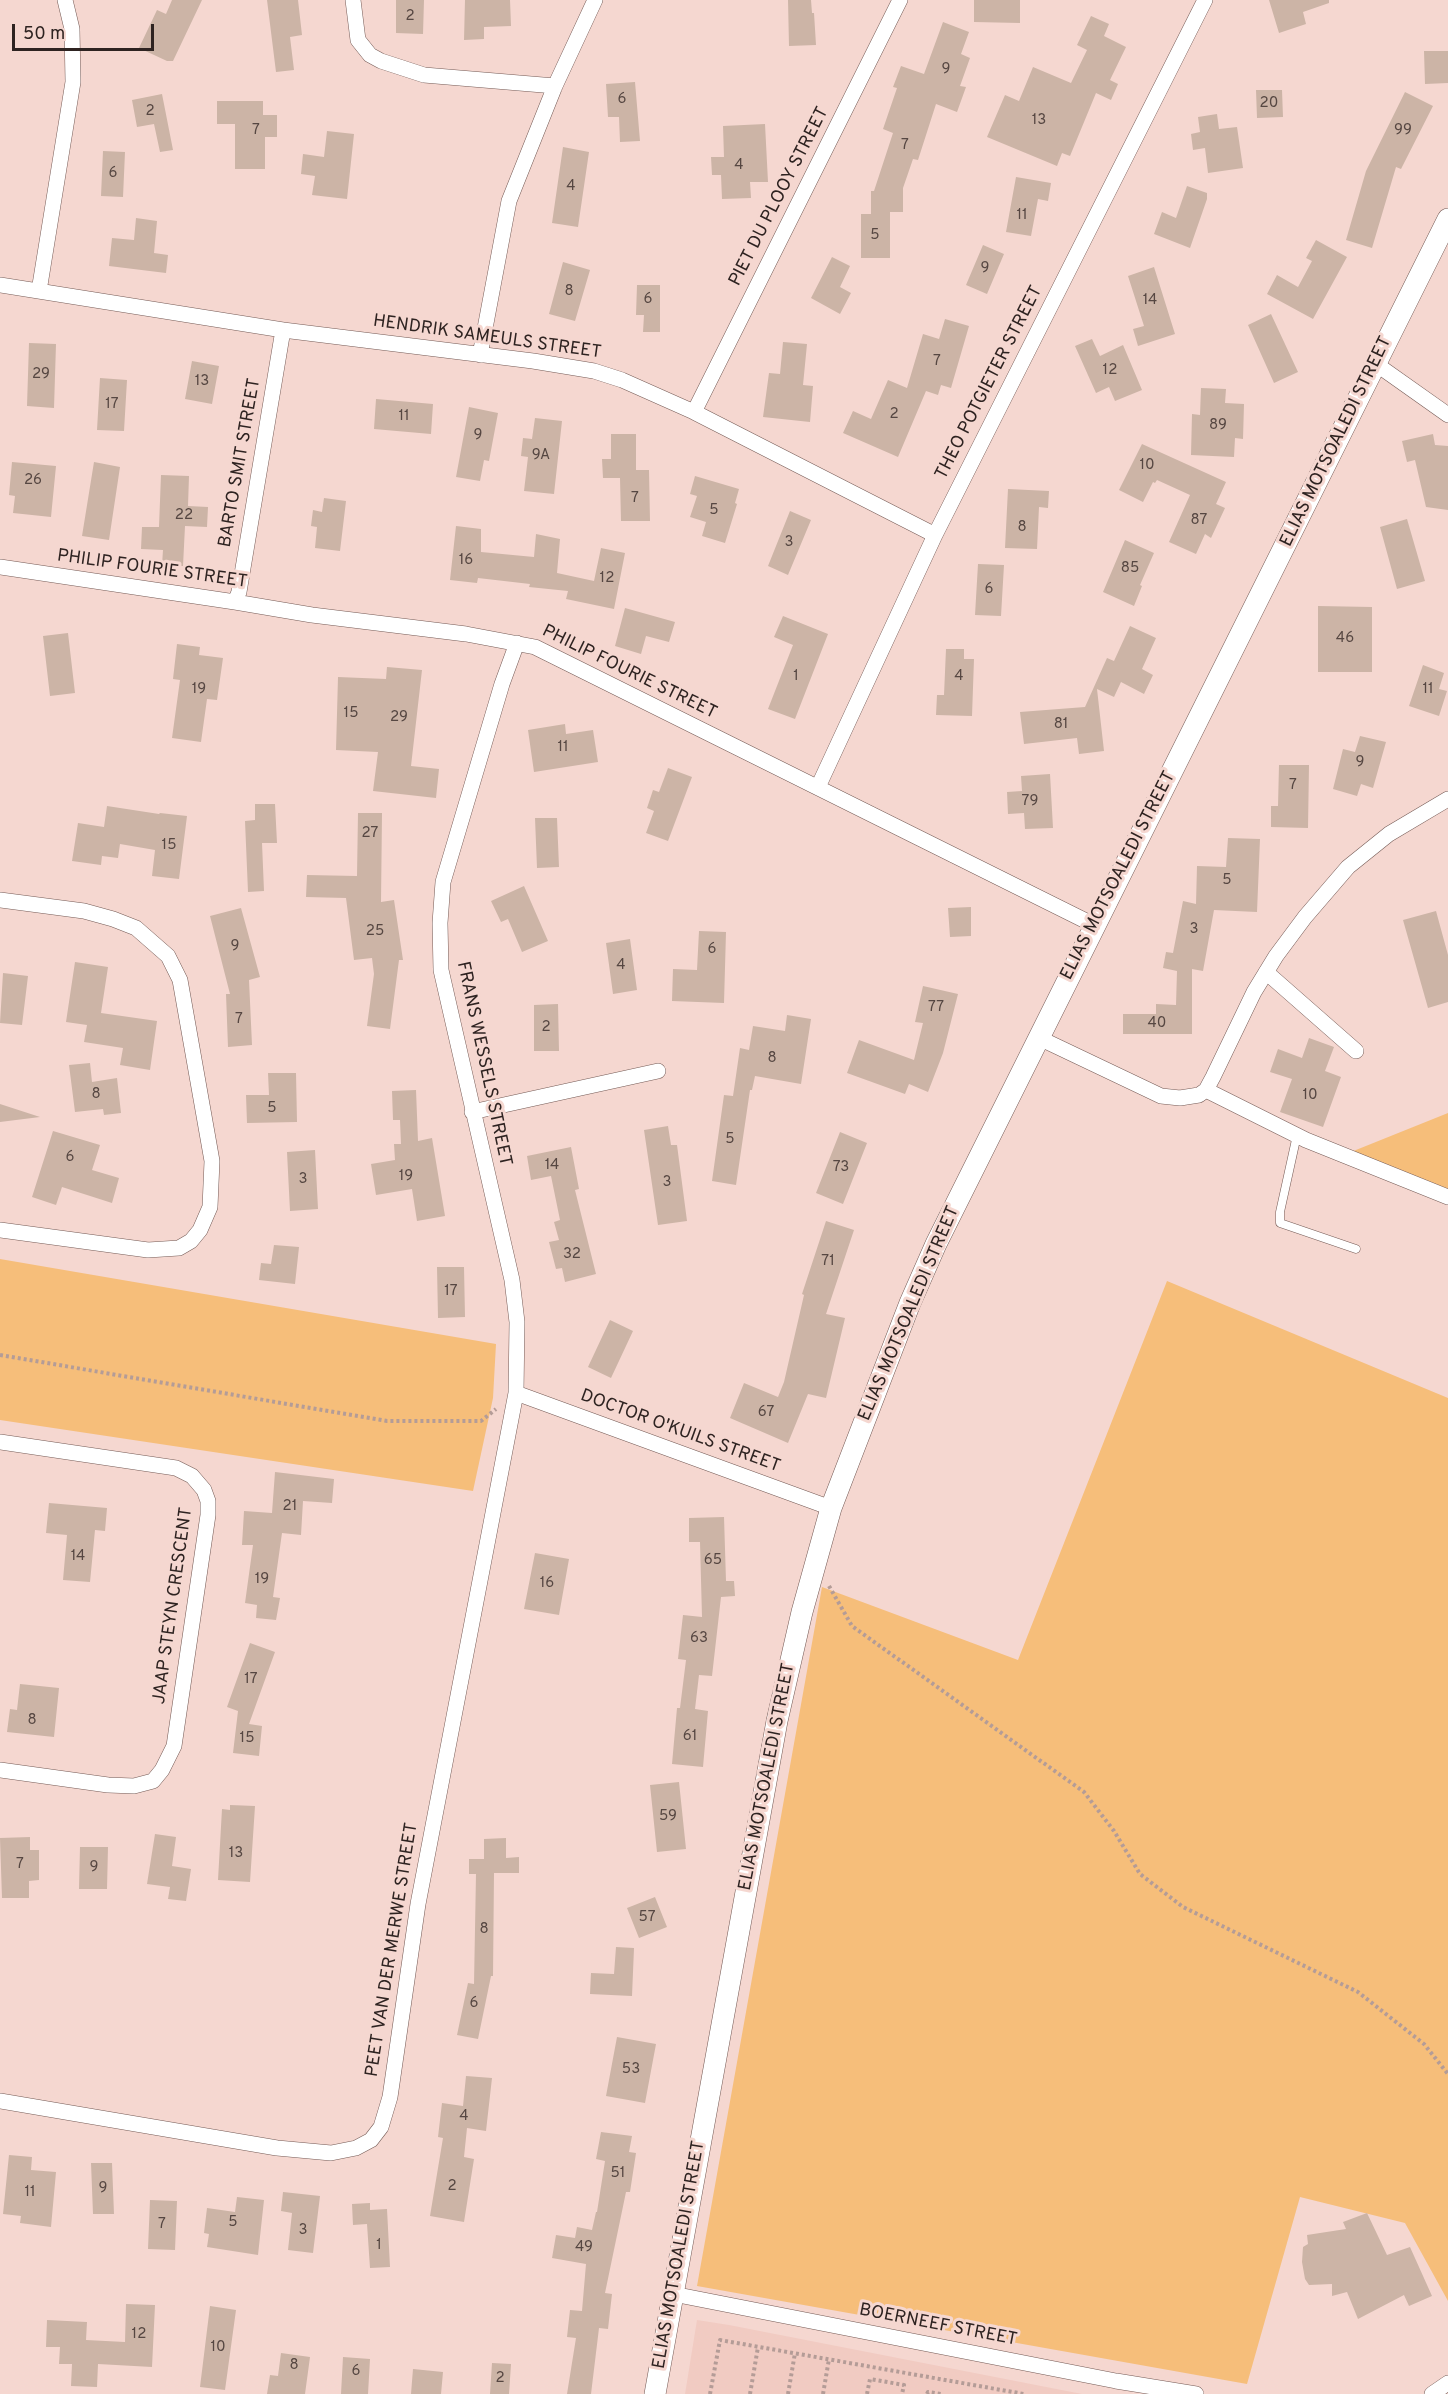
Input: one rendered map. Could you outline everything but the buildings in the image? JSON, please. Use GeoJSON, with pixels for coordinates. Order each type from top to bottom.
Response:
{"type":"FeatureCollection","features":[{"type":"Feature","properties":{"kind":"street"},"geometry":{"type":"LineString","coordinates":[[39,291],[73,82],[72,29],[65,0]]}},
{"type":"Feature","properties":{"kind":"street"},"geometry":{"type":"LineString","coordinates":[[353,0],[358,40],[370,55],[381,61],[424,75],[555,86]]}},
{"type":"Feature","properties":{"kind":"street"},"geometry":{"type":"LineString","coordinates":[[480,355],[509,201],[555,86],[595,0]]}},
{"type":"Feature","properties":{"kind":"street","name":"PIET DU PLOOY STREET"},"geometry":{"type":"LineString","coordinates":[[694,412],[900,0]]}},
{"type":"Feature","properties":{"kind":"street","name":"THEO POTGIETER STREET"},"geometry":{"type":"LineString","coordinates":[[818,787],[935,536],[1205,0]]}},
{"type":"Feature","properties":{"kind":"street","name":"ELIAS MOTSOALEDI STREET"},"geometry":{"type":"LineString","coordinates":[[654,2394],[777,1721],[802,1612],[831,1508],[931,1254],[1037,1037],[1448,219]]}},
{"type":"Feature","properties":{"kind":"street","name":"HENDRIK SAMEULS STREET"},"geometry":{"type":"LineString","coordinates":[[0,285],[283,330],[533,361],[594,371],[622,380],[694,412],[935,536]]}},
{"type":"Feature","properties":{"kind":"street","name":"BARTO SMIT STREET"},"geometry":{"type":"LineString","coordinates":[[235,602],[239,592],[283,330]]}},
{"type":"Feature","properties":{"kind":"street"},"geometry":{"type":"LineString","coordinates":[[1376,364],[1448,415]]}},
{"type":"Feature","properties":{"kind":"street","name":"PHILIP FOURIE STREET"},"geometry":{"type":"LineString","coordinates":[[0,567],[312,615],[414,626],[517,643],[550,653],[1094,925]]}},
{"type":"Feature","properties":{"kind":"street","name":"FRANS WESSELS STREET"},"geometry":{"type":"LineString","coordinates":[[516,1393],[517,1322],[512,1280],[441,970],[440,904],[443,882],[452,850],[517,643]]}},
{"type":"Feature","properties":{"kind":"street"},"geometry":{"type":"LineString","coordinates":[[1037,1037],[1161,1096],[1189,1098],[1206,1090],[1254,992],[1305,917],[1348,867],[1389,834],[1448,799]]}},
{"type":"Feature","properties":{"kind":"street"},"geometry":{"type":"LineString","coordinates":[[0,900],[84,911],[113,919],[136,928],[168,956],[180,980],[213,1161],[210,1208],[200,1230],[191,1241],[179,1248],[148,1250],[0,1230]]}},
{"type":"Feature","properties":{"kind":"street"},"geometry":{"type":"LineString","coordinates":[[1266,972],[1356,1051]]}},
{"type":"Feature","properties":{"kind":"street"},"geometry":{"type":"LineString","coordinates":[[472,1112],[658,1071]]}},
{"type":"Feature","properties":{"kind":"street"},"geometry":{"type":"LineString","coordinates":[[1206,1090],[1297,1135],[1448,1197]]}},
{"type":"Feature","properties":{"kind":"street","name":"DOCTOR O'KUILS STREET"},"geometry":{"type":"LineString","coordinates":[[516,1393],[831,1508]]}},
{"type":"Feature","properties":{"kind":"street","name":"PEET VAN DER MERWE STREET"},"geometry":{"type":"LineString","coordinates":[[0,2101],[277,2148],[330,2153],[356,2148],[371,2140],[381,2127],[390,2097],[420,1893],[516,1393]]}},
{"type":"Feature","properties":{"kind":"street","name":"JAAP STEYN CRESCENT"},"geometry":{"type":"LineString","coordinates":[[0,1442],[176,1468],[192,1476],[204,1490],[208,1502],[174,1746],[162,1770],[153,1781],[134,1786],[108,1785],[0,1770]]}},
{"type":"Feature","properties":{"kind":"street","name":"BOERNEEF STREET"},"geometry":{"type":"LineString","coordinates":[[673,2294],[1116,2381],[1196,2394]]}},
{"type":"Feature","properties":{"kind":"street"},"geometry":{"type":"LineString","coordinates":[[1432,2394],[1448,2383]]}},
{"type":"Feature","properties":{"kind":"lane"},"geometry":{"type":"LineString","coordinates":[[1297,1135],[1280,1212],[1280,1223],[1356,1249]]}},
{"type":"Feature","properties":{"kind":"path"},"geometry":{"type":"LineString","coordinates":[[0,1355],[387,1421],[481,1421],[516,1393]]}},
{"type":"Feature","properties":{"kind":"path"},"geometry":{"type":"LineString","coordinates":[[816,1562],[852,1626],[1084,1792],[1114,1830],[1140,1874],[1183,1907],[1358,1992],[1424,2044],[1448,2074]]}},
{"type":"Feature","properties":{"kind":"path"},"geometry":{"type":"LineString","coordinates":[[710,2394],[720,2340],[1024,2394]]}},
{"type":"Feature","properties":{"kind":"path"},"geometry":{"type":"LineString","coordinates":[[750,2394],[758,2347]]}},
{"type":"Feature","properties":{"kind":"path"},"geometry":{"type":"LineString","coordinates":[[788,2394],[795,2353]]}},
{"type":"Feature","properties":{"kind":"path"},"geometry":{"type":"LineString","coordinates":[[823,2394],[829,2359]]}},
{"type":"Feature","properties":{"kind":"path"},"geometry":{"type":"LineString","coordinates":[[867,2394],[870,2379],[904,2385],[902,2394]]}},
{"type":"Feature","properties":{"kind":"path"},"geometry":{"type":"LineString","coordinates":[[927,2394],[928,2392],[941,2394]]}},
{"type":"Feature","properties":{"kind":"shaded area"},"geometry":{"type":"Polygon","coordinates":[[[1448,1113],[1448,1205],[1336,1158],[1448,1113]]]}},
{"type":"Feature","properties":{"kind":"shaded area"},"geometry":{"type":"Polygon","coordinates":[[[0,1259],[496,1344],[493,1398],[473,1491],[0,1420],[0,1259]]]}},
{"type":"Feature","properties":{"kind":"shaded area"},"geometry":{"type":"Polygon","coordinates":[[[1167,1281],[1448,1398],[1448,2301],[1405,2223],[1300,2197],[1247,2384],[697,2286],[822,1587],[1018,1660],[1167,1281]]]}},
{"type":"Feature","properties":{"kind":"shaded area"},"geometry":{"type":"Polygon","coordinates":[[[697,2320],[729,2325],[1082,2394],[685,2394],[697,2320]]]}}]}
